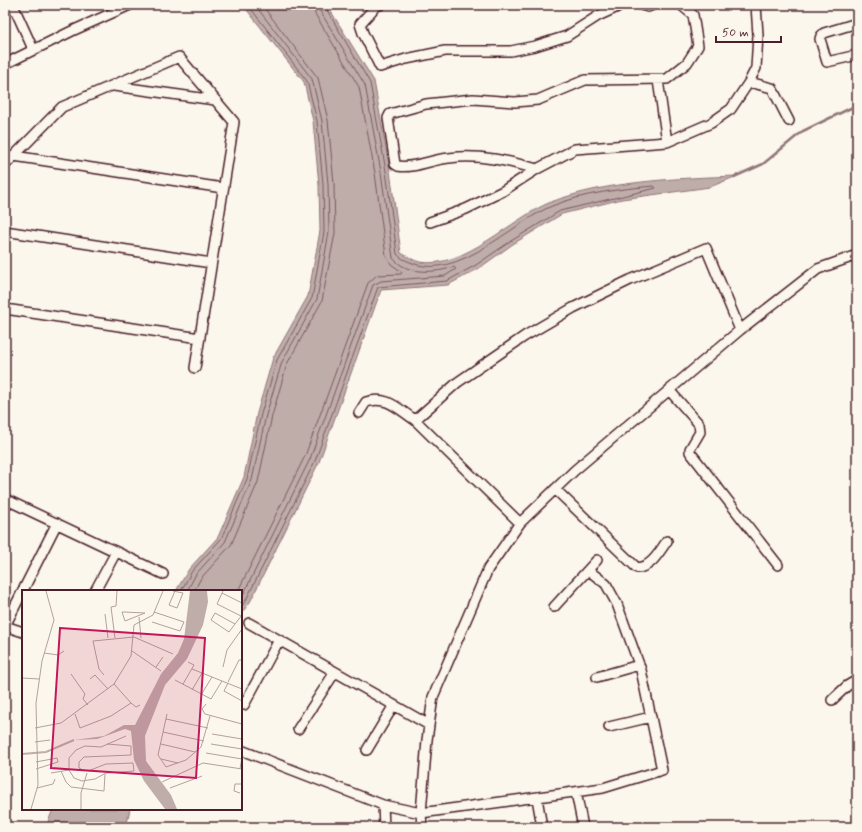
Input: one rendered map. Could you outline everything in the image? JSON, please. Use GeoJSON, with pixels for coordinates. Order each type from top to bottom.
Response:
{"type":"FeatureCollection","features":[{"type":"Feature","properties":{"kind":"street"},"geometry":{"type":"LineString","coordinates":[[13,5],[33,49]]}},
{"type":"Feature","properties":{"kind":"street"},"geometry":{"type":"LineString","coordinates":[[5,64],[33,49],[130,5]]}},
{"type":"Feature","properties":{"kind":"street"},"geometry":{"type":"LineString","coordinates":[[380,5],[376,6],[360,24],[362,33],[380,67],[406,59],[445,51],[511,52],[535,46],[567,36],[598,16],[622,5]]}},
{"type":"Feature","properties":{"kind":"street"},"geometry":{"type":"LineString","coordinates":[[641,5],[648,7],[653,5]]}},
{"type":"Feature","properties":{"kind":"street"},"geometry":{"type":"LineString","coordinates":[[537,169],[476,156],[448,158],[398,166],[395,164],[388,118],[390,114],[426,104],[473,99],[515,102],[538,100],[585,80],[667,79],[687,63],[698,46],[694,15],[681,5]]}},
{"type":"Feature","properties":{"kind":"street"},"geometry":{"type":"LineString","coordinates":[[430,222],[466,209],[503,191],[537,169],[575,149],[667,142],[697,130],[731,109],[750,82],[756,68],[758,35],[756,5]]}},
{"type":"Feature","properties":{"kind":"street"},"geometry":{"type":"LineString","coordinates":[[857,23],[824,34],[820,39],[828,62],[857,55]]}},
{"type":"Feature","properties":{"kind":"street"},"geometry":{"type":"LineString","coordinates":[[5,165],[62,107],[179,57],[234,122],[222,188],[195,368]]}},
{"type":"Feature","properties":{"kind":"street"},"geometry":{"type":"LineString","coordinates":[[658,80],[667,142]]}},
{"type":"Feature","properties":{"kind":"street"},"geometry":{"type":"LineString","coordinates":[[750,82],[772,88],[789,121]]}},
{"type":"Feature","properties":{"kind":"street"},"geometry":{"type":"LineString","coordinates":[[113,86],[215,100]]}},
{"type":"Feature","properties":{"kind":"street"},"geometry":{"type":"LineString","coordinates":[[14,156],[222,188]]}},
{"type":"Feature","properties":{"kind":"street"},"geometry":{"type":"LineString","coordinates":[[5,231],[211,263]]}},
{"type":"Feature","properties":{"kind":"street"},"geometry":{"type":"LineString","coordinates":[[415,420],[458,382],[525,336],[573,308],[630,280],[706,248],[740,330]]}},
{"type":"Feature","properties":{"kind":"street"},"geometry":{"type":"LineString","coordinates":[[422,827],[421,813],[433,697],[488,569],[520,522],[555,489],[740,330],[818,269],[857,255]]}},
{"type":"Feature","properties":{"kind":"street"},"geometry":{"type":"LineString","coordinates":[[5,308],[200,338]]}},
{"type":"Feature","properties":{"kind":"street"},"geometry":{"type":"LineString","coordinates":[[669,390],[699,424],[700,432],[691,445],[690,452],[778,565]]}},
{"type":"Feature","properties":{"kind":"street"},"geometry":{"type":"LineString","coordinates":[[360,413],[366,402],[374,399],[384,399],[415,420],[520,522]]}},
{"type":"Feature","properties":{"kind":"street"},"geometry":{"type":"LineString","coordinates":[[555,489],[638,568],[650,564],[666,541]]}},
{"type":"Feature","properties":{"kind":"street"},"geometry":{"type":"LineString","coordinates":[[5,499],[163,574]]}},
{"type":"Feature","properties":{"kind":"street"},"geometry":{"type":"LineString","coordinates":[[23,590],[57,523]]}},
{"type":"Feature","properties":{"kind":"street"},"geometry":{"type":"LineString","coordinates":[[96,590],[116,552]]}},
{"type":"Feature","properties":{"kind":"street"},"geometry":{"type":"LineString","coordinates":[[554,607],[596,560]]}},
{"type":"Feature","properties":{"kind":"street"},"geometry":{"type":"LineString","coordinates":[[242,750],[383,805],[421,813],[603,788],[662,770],[639,665],[617,604],[606,584],[588,570]]}},
{"type":"Feature","properties":{"kind":"street"},"geometry":{"type":"LineString","coordinates":[[22,592],[5,626],[22,632]]}},
{"type":"Feature","properties":{"kind":"street"},"geometry":{"type":"LineString","coordinates":[[249,623],[429,725]]}},
{"type":"Feature","properties":{"kind":"street"},"geometry":{"type":"LineString","coordinates":[[244,705],[279,640]]}},
{"type":"Feature","properties":{"kind":"street"},"geometry":{"type":"LineString","coordinates":[[597,677],[639,665]]}},
{"type":"Feature","properties":{"kind":"street"},"geometry":{"type":"LineString","coordinates":[[298,729],[335,672]]}},
{"type":"Feature","properties":{"kind":"street"},"geometry":{"type":"LineString","coordinates":[[832,700],[857,680]]}},
{"type":"Feature","properties":{"kind":"street"},"geometry":{"type":"LineString","coordinates":[[367,750],[394,705]]}},
{"type":"Feature","properties":{"kind":"street"},"geometry":{"type":"LineString","coordinates":[[609,727],[651,717]]}},
{"type":"Feature","properties":{"kind":"street"},"geometry":{"type":"LineString","coordinates":[[576,792],[582,827]]}},
{"type":"Feature","properties":{"kind":"street"},"geometry":{"type":"LineString","coordinates":[[537,798],[542,827]]}},
{"type":"Feature","properties":{"kind":"street"},"geometry":{"type":"LineString","coordinates":[[383,805],[384,827]]}},
{"type":"Feature","properties":{"kind":"water"},"geometry":{"type":"Polygon","coordinates":[[[243,5],[327,5],[374,81],[390,171],[401,253],[420,262],[436,262],[453,258],[487,241],[536,209],[572,195],[595,189],[643,182],[737,176],[710,187],[622,199],[562,214],[513,244],[478,269],[448,285],[381,290],[319,462],[250,602],[242,613],[242,590],[177,590],[189,569],[218,537],[244,477],[257,413],[273,358],[308,296],[320,231],[319,185],[313,121],[304,82],[243,5]]]}},
{"type":"Feature","properties":{"kind":"water"},"geometry":{"type":"Polygon","coordinates":[[[53,810],[130,810],[126,827],[46,827],[53,810]]]}},
{"type":"Feature","properties":{"kind":"waterway"},"geometry":{"type":"LineString","coordinates":[[734,177],[763,164],[803,131],[857,105]]}}]}
